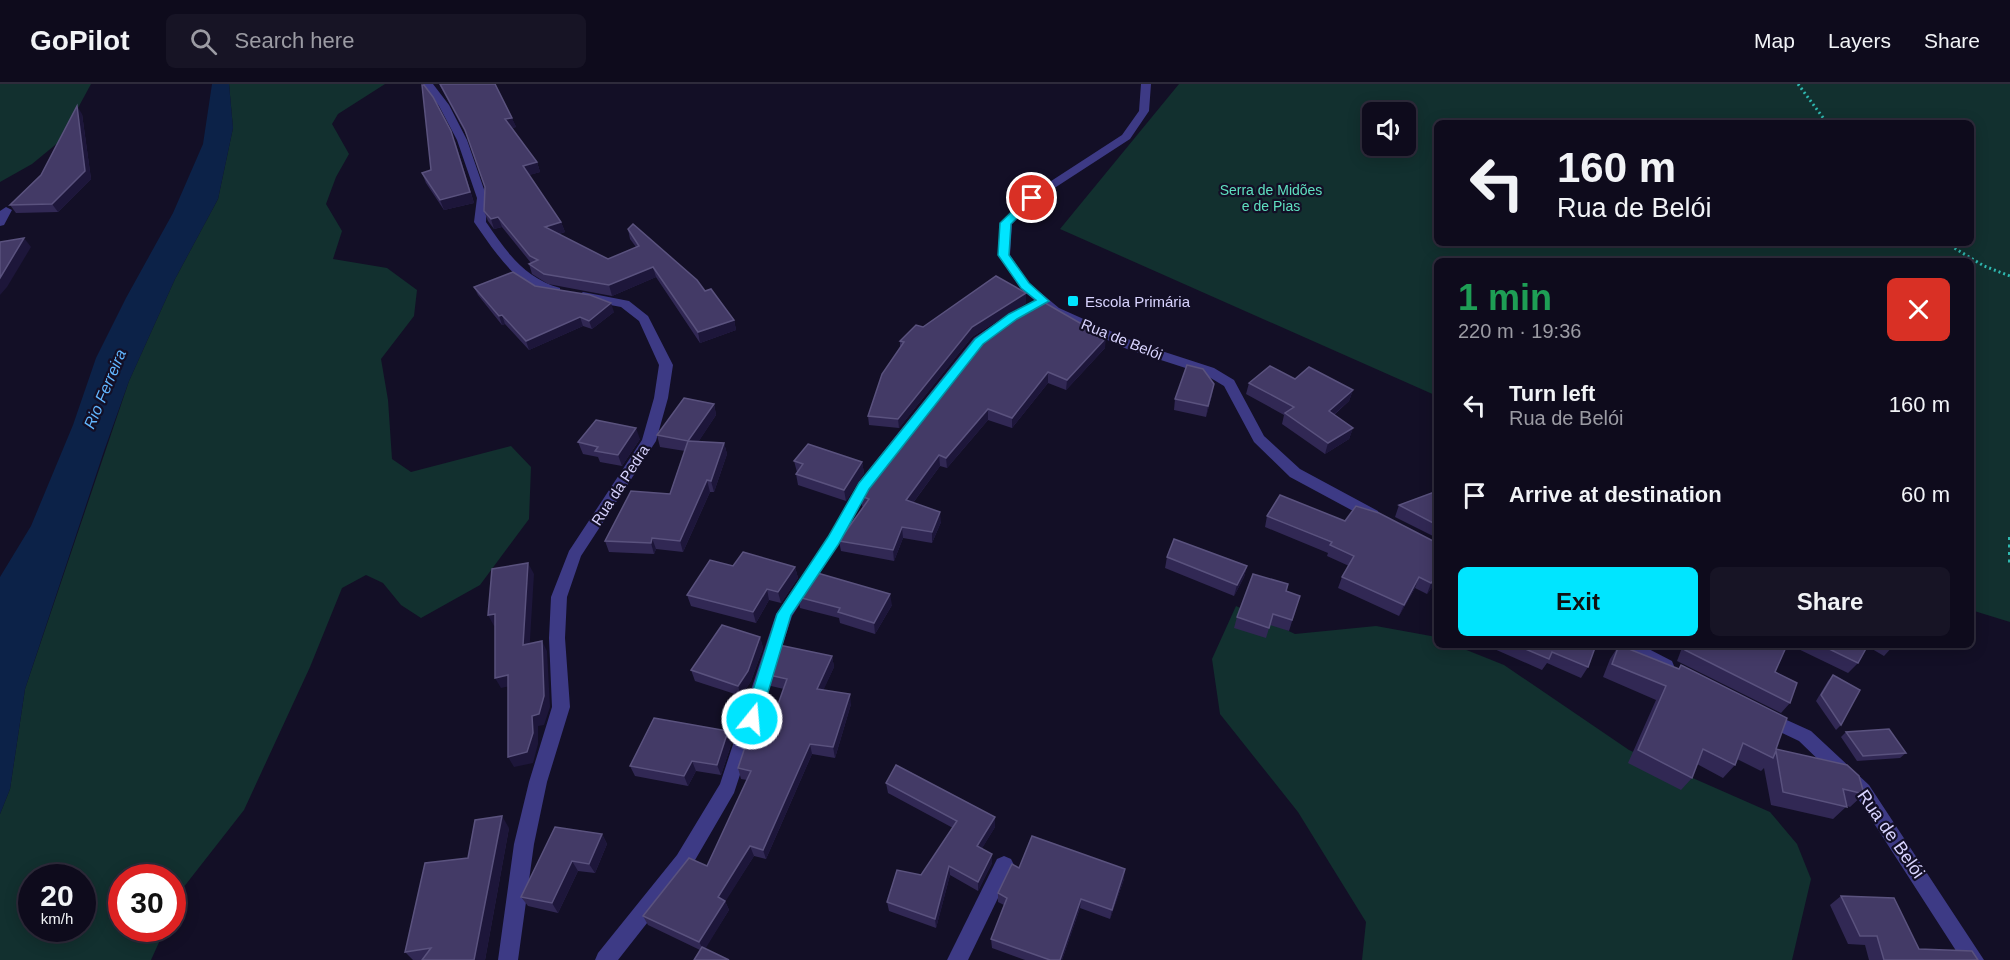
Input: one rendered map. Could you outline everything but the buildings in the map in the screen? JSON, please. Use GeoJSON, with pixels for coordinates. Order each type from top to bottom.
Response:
{"type":"FeatureCollection","features":[{"type":"Feature","properties":{"kind":"street","name":"Rua da Pedra"},"geometry":{"type":"LineString","coordinates":[[429,84],[444,105],[462,140],[482,198],[480,222],[516,272],[543,289],[625,304],[644,319],[666,365],[661,398],[649,441],[574,555],[559,597],[557,638],[561,707],[538,782],[524,844],[508,960]]}},
{"type":"Feature","properties":{"kind":"street","name":"Rua de Belói"},"geometry":{"type":"LineString","coordinates":[[1146,84],[1144,111],[1126,137],[1032,198],[1006,223],[1004,255],[1025,286],[1055,311],[1132,346],[1209,371],[1229,383],[1259,439],[1295,473],[1389,523]]}},
{"type":"Feature","properties":{"kind":"street"},"geometry":{"type":"LineString","coordinates":[[0,223],[6,210]]}},
{"type":"Feature","properties":{"kind":"street"},"geometry":{"type":"LineString","coordinates":[[604,960],[684,861],[728,787],[784,614],[833,541],[864,486],[979,341],[1013,317],[1043,301]]}},
{"type":"Feature","properties":{"kind":"street"},"geometry":{"type":"LineString","coordinates":[[1632,648],[1684,676]]}},
{"type":"Feature","properties":{"kind":"street","name":"Rua de Belói"},"geometry":{"type":"LineString","coordinates":[[1754,711],[1805,736],[1863,791],[1974,960]]}},
{"type":"Feature","properties":{"kind":"street"},"geometry":{"type":"LineString","coordinates":[[957,960],[1004,866]]}},
{"type":"Feature","properties":{"kind":"path"},"geometry":{"type":"LineString","coordinates":[[1798,84],[1825,120]]}},
{"type":"Feature","properties":{"kind":"path"},"geometry":{"type":"LineString","coordinates":[[1951,246],[1971,258]]}},
{"type":"Feature","properties":{"kind":"path"},"geometry":{"type":"LineString","coordinates":[[1974,260],[2010,276]]}},
{"type":"Feature","properties":{"kind":"path"},"geometry":{"type":"LineString","coordinates":[[2010,537],[2010,565]]}},
{"type":"Feature","properties":{"kind":"green space"},"geometry":{"type":"Polygon","coordinates":[[[0,84],[91,84],[60,141],[32,164],[0,182],[0,84]]]}},
{"type":"Feature","properties":{"kind":"green space"},"geometry":{"type":"Polygon","coordinates":[[[229,84],[385,84],[338,114],[332,124],[349,154],[336,177],[326,204],[342,231],[333,259],[387,268],[417,290],[414,316],[381,359],[388,400],[392,459],[411,472],[511,446],[531,467],[529,519],[480,585],[421,618],[401,605],[383,583],[366,575],[342,588],[310,667],[244,810],[186,884],[186,864],[108,864],[108,942],[159,942],[151,960],[0,960],[0,814],[10,789],[25,689],[129,381],[175,279],[218,199],[233,128],[229,84]]]}},
{"type":"Feature","properties":{"kind":"green space","name":"Serra de Midões e de Pias"},"geometry":{"type":"Polygon","coordinates":[[[1179,84],[2010,84],[2010,622],[1974,611],[1974,258],[1434,258],[1434,395],[1060,229],[1179,84]]]}},
{"type":"Feature","properties":{"kind":"green space"},"geometry":{"type":"Polygon","coordinates":[[[1236,606],[1295,634],[1376,626],[1431,636],[1434,637],[1434,648],[1462,648],[1504,665],[1629,750],[1770,812],[1797,844],[1811,879],[1792,960],[1362,960],[1366,922],[1298,812],[1220,714],[1212,659],[1236,606]]]}},
{"type":"Feature","properties":{"kind":"water","name":"Rio Ferreira"},"geometry":{"type":"Polygon","coordinates":[[[212,84],[229,84],[233,128],[218,199],[175,279],[129,381],[104,451],[25,689],[10,789],[0,814],[0,577],[31,526],[73,425],[96,358],[173,213],[203,144],[212,84]]]}},
{"type":"Feature","properties":{"kind":"place","name":"Escola Primária"},"geometry":{"type":"Point","coordinates":[1073,301]}},
{"type":"Feature","properties":{"kind":"route"},"geometry":{"type":"LineString","coordinates":[[752,719],[784,614],[833,541],[864,486],[979,341],[1013,317],[1043,301],[1025,286],[1004,255],[1006,223],[1032,198]]}}]}
